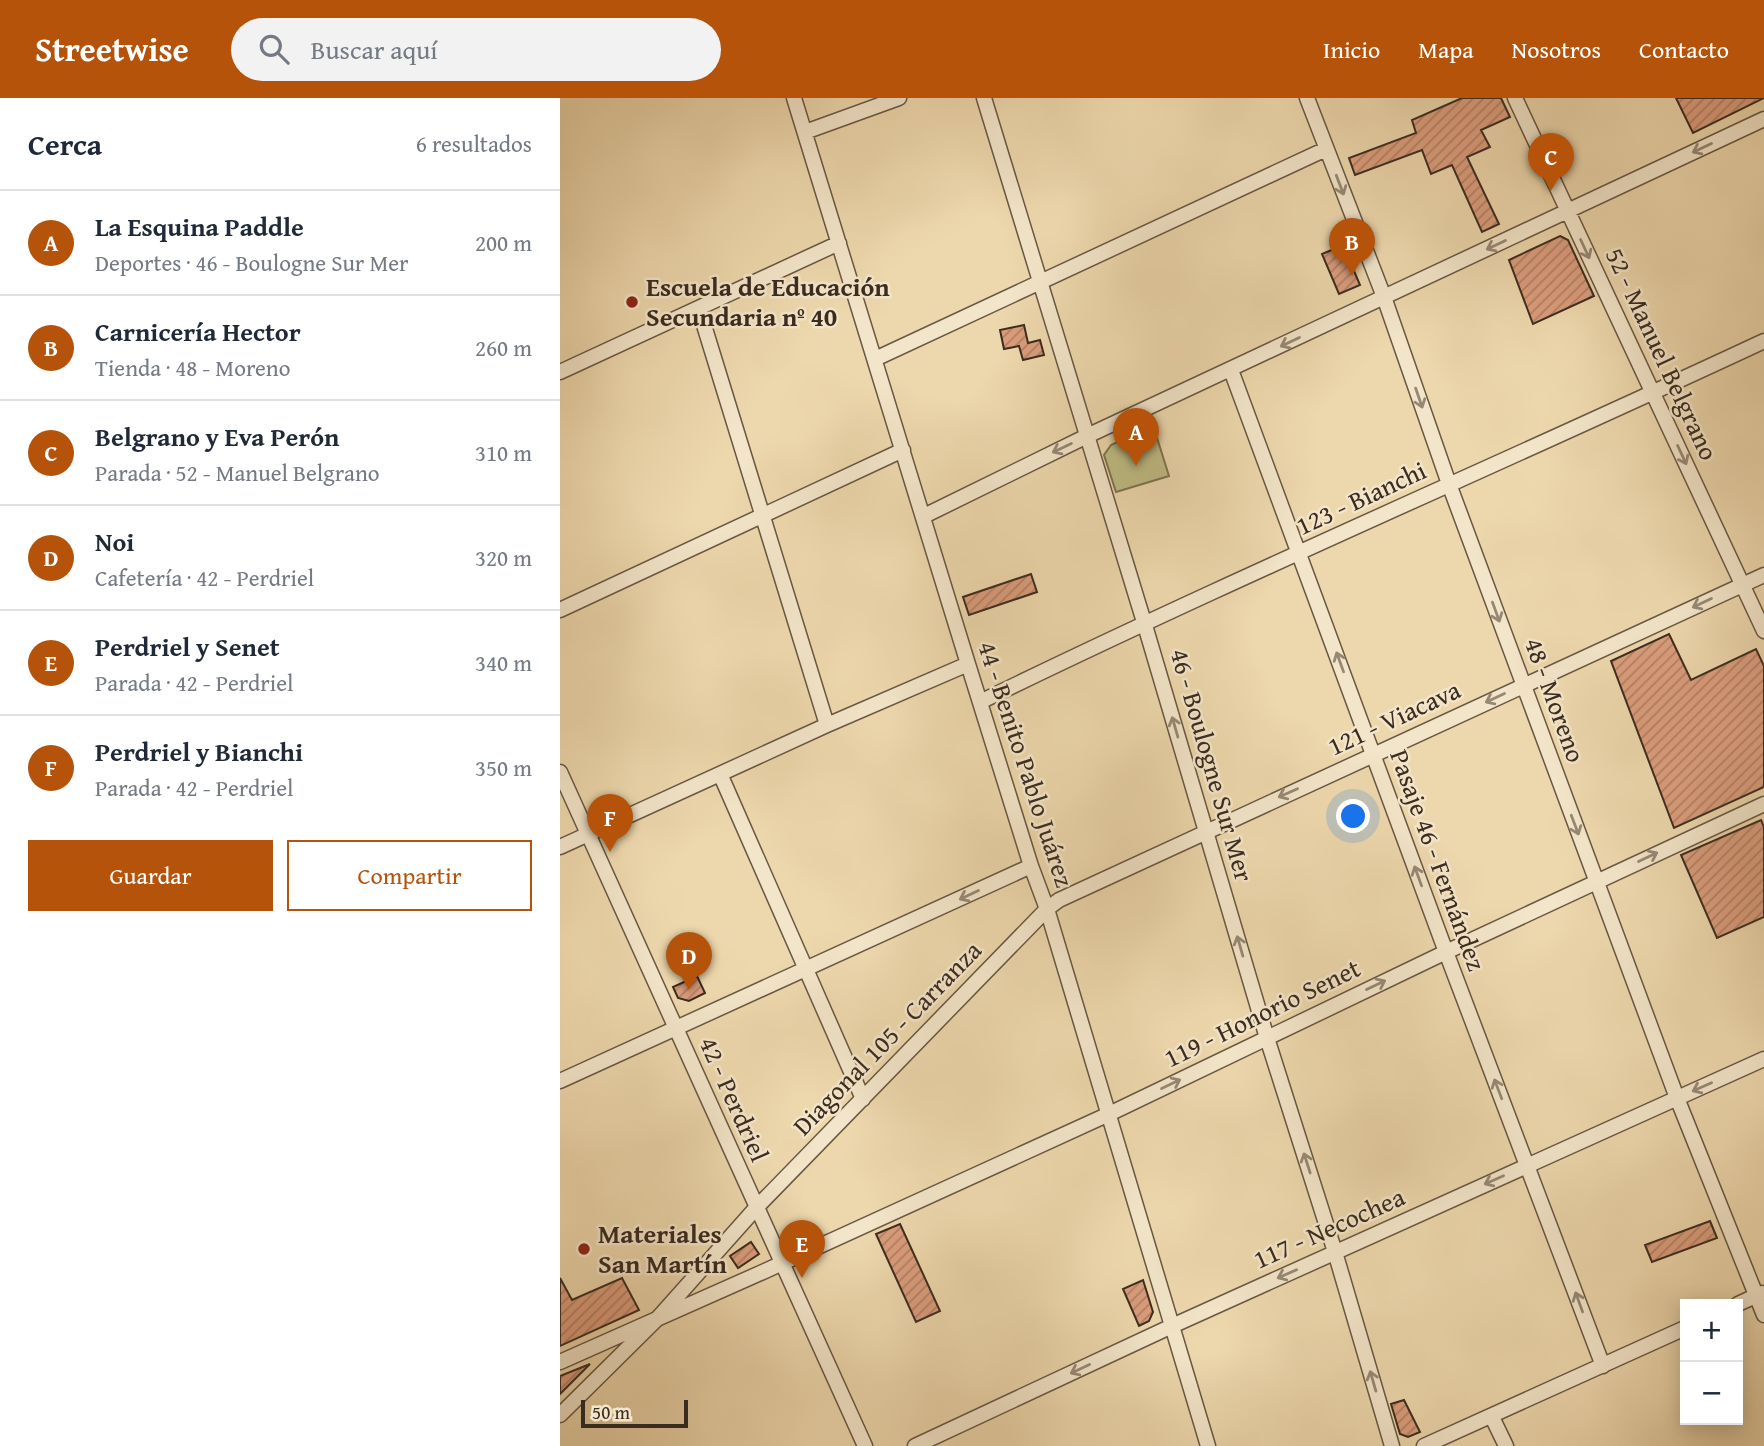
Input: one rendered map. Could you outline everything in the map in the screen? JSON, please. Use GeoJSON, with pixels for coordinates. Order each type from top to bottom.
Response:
{"type":"FeatureCollection","features":[{"type":"Feature","properties":{"kind":"street","name":"44 - Benito Pablo Juárez"},"geometry":{"type":"LineString","coordinates":[[794,98],[979,702],[1110,1114],[1208,1446]]}},
{"type":"Feature","properties":{"kind":"street"},"geometry":{"type":"LineString","coordinates":[[804,132],[900,98]]}},
{"type":"Feature","properties":{"kind":"street","name":"46 - Boulogne Sur Mer"},"geometry":{"type":"LineString","coordinates":[[984,98],[1392,1446]]}},
{"type":"Feature","properties":{"kind":"street","name":"48 - Moreno"},"geometry":{"type":"LineString","coordinates":[[1307,98],[1384,297],[1449,484],[1677,1098],[1760,1294],[1764,1315]]}},
{"type":"Feature","properties":{"kind":"street","name":"52 - Manuel Belgrano"},"geometry":{"type":"LineString","coordinates":[[1515,98],[1764,631]]}},
{"type":"Feature","properties":{"kind":"street"},"geometry":{"type":"LineString","coordinates":[[924,516],[1087,436],[1764,119]]}},
{"type":"Feature","properties":{"kind":"street"},"geometry":{"type":"LineString","coordinates":[[875,359],[1326,149]]}},
{"type":"Feature","properties":{"kind":"street"},"geometry":{"type":"LineString","coordinates":[[560,372],[839,243]]}},
{"type":"Feature","properties":{"kind":"street"},"geometry":{"type":"LineString","coordinates":[[699,309],[827,725]]}},
{"type":"Feature","properties":{"kind":"street","name":"123 - Bianchi"},"geometry":{"type":"LineString","coordinates":[[979,702],[1144,622],[1764,341]]}},
{"type":"Feature","properties":{"kind":"street","name":"Pasaje 46 - Fernández"},"geometry":{"type":"LineString","coordinates":[[1231,370],[1446,952],[1603,1366]]}},
{"type":"Feature","properties":{"kind":"street"},"geometry":{"type":"LineString","coordinates":[[560,610],[903,450]]}},
{"type":"Feature","properties":{"kind":"street","name":"121 - Viacava"},"geometry":{"type":"LineString","coordinates":[[1047,909],[1059,900],[1206,830],[1764,575]]}},
{"type":"Feature","properties":{"kind":"street"},"geometry":{"type":"LineString","coordinates":[[560,848],[827,725],[968,664]]}},
{"type":"Feature","properties":{"kind":"street","name":"42 - Perdriel"},"geometry":{"type":"LineString","coordinates":[[560,772],[865,1446]]}},
{"type":"Feature","properties":{"kind":"street"},"geometry":{"type":"LineString","coordinates":[[721,776],[863,1099]]}},
{"type":"Feature","properties":{"kind":"street","name":"119 - Honorio Senet"},"geometry":{"type":"LineString","coordinates":[[560,1362],[1110,1114],[1446,952],[1764,804]]}},
{"type":"Feature","properties":{"kind":"street"},"geometry":{"type":"LineString","coordinates":[[560,1081],[1031,866]]}},
{"type":"Feature","properties":{"kind":"street","name":"Diagonal 105 - Carranza"},"geometry":{"type":"LineString","coordinates":[[560,1415],[658,1318],[756,1208],[1047,909]]}},
{"type":"Feature","properties":{"kind":"street","name":"117 - Necochea"},"geometry":{"type":"LineString","coordinates":[[915,1446],[1172,1326],[1764,1059]]}},
{"type":"Feature","properties":{"kind":"street"},"geometry":{"type":"LineString","coordinates":[[1743,1302],[1760,1294]]}},
{"type":"Feature","properties":{"kind":"street"},"geometry":{"type":"LineString","coordinates":[[1424,1446],[1680,1330]]}},
{"type":"Feature","properties":{"kind":"street"},"geometry":{"type":"LineString","coordinates":[[1492,1417],[1506,1446]]}},
{"type":"Feature","properties":{"kind":"shaded area"},"geometry":{"type":"Polygon","coordinates":[[[1153,425],[1169,476],[1116,492],[1104,455],[1111,445],[1153,425]]]}},
{"type":"Feature","properties":{"kind":"building"},"geometry":{"type":"Polygon","coordinates":[[[1462,98],[1501,98],[1510,117],[1481,130],[1490,147],[1467,157],[1499,224],[1482,232],[1452,165],[1431,174],[1422,150],[1355,175],[1349,158],[1416,133],[1412,120],[1462,98]]]}},
{"type":"Feature","properties":{"kind":"building"},"geometry":{"type":"Polygon","coordinates":[[[1676,98],[1764,98],[1693,133],[1676,98]]]}},
{"type":"Feature","properties":{"kind":"building"},"geometry":{"type":"Polygon","coordinates":[[[1560,236],[1568,240],[1594,296],[1533,324],[1509,260],[1560,236]]]}},
{"type":"Feature","properties":{"kind":"building"},"geometry":{"type":"Polygon","coordinates":[[[1343,245],[1360,285],[1339,294],[1322,254],[1343,245]]]}},
{"type":"Feature","properties":{"kind":"building"},"geometry":{"type":"Polygon","coordinates":[[[1024,325],[1028,343],[1040,340],[1044,355],[1023,360],[1019,346],[1004,349],[1000,330],[1024,325]]]}},
{"type":"Feature","properties":{"kind":"building"},"geometry":{"type":"Polygon","coordinates":[[[1031,574],[1037,592],[969,615],[963,597],[1031,574]]]}},
{"type":"Feature","properties":{"kind":"building"},"geometry":{"type":"Polygon","coordinates":[[[1669,634],[1691,680],[1756,649],[1764,666],[1764,787],[1674,828],[1611,661],[1669,634]]]}},
{"type":"Feature","properties":{"kind":"building"},"geometry":{"type":"Polygon","coordinates":[[[1761,820],[1764,827],[1764,917],[1717,938],[1681,855],[1761,820]]]}},
{"type":"Feature","properties":{"kind":"building"},"geometry":{"type":"Polygon","coordinates":[[[697,976],[705,993],[689,1001],[678,998],[673,987],[697,976]]]}},
{"type":"Feature","properties":{"kind":"building"},"geometry":{"type":"Polygon","coordinates":[[[1710,1221],[1717,1238],[1652,1262],[1645,1245],[1710,1221]]]}},
{"type":"Feature","properties":{"kind":"building"},"geometry":{"type":"Polygon","coordinates":[[[900,1224],[940,1311],[916,1322],[876,1234],[900,1224]]]}},
{"type":"Feature","properties":{"kind":"building"},"geometry":{"type":"Polygon","coordinates":[[[751,1242],[759,1254],[738,1268],[730,1256],[751,1242]]]}},
{"type":"Feature","properties":{"kind":"building"},"geometry":{"type":"Polygon","coordinates":[[[560,1278],[572,1300],[622,1278],[639,1310],[560,1346],[560,1278]]]}},
{"type":"Feature","properties":{"kind":"building"},"geometry":{"type":"Polygon","coordinates":[[[1143,1280],[1153,1312],[1149,1321],[1139,1326],[1123,1289],[1143,1280]]]}},
{"type":"Feature","properties":{"kind":"building"},"geometry":{"type":"Polygon","coordinates":[[[590,1364],[560,1394],[560,1376],[590,1364]]]}},
{"type":"Feature","properties":{"kind":"building"},"geometry":{"type":"Polygon","coordinates":[[[1404,1400],[1420,1432],[1408,1437],[1400,1434],[1391,1404],[1404,1400]]]}},
{"type":"Feature","properties":{"kind":"place","name":"Belgrano y Eva Perón"},"geometry":{"type":"Point","coordinates":[1551,191]}},
{"type":"Feature","properties":{"kind":"place","name":"Carnicería Hector"},"geometry":{"type":"Point","coordinates":[1352,276]}},
{"type":"Feature","properties":{"kind":"place","name":"Escuela de Educación Secundaria nº 40"},"geometry":{"type":"Point","coordinates":[632,302]}},
{"type":"Feature","properties":{"kind":"place","name":"La Esquina Paddle"},"geometry":{"type":"Point","coordinates":[1136,466]}},
{"type":"Feature","properties":{"kind":"place","name":"Perdriel y Bianchi"},"geometry":{"type":"Point","coordinates":[610,852]}},
{"type":"Feature","properties":{"kind":"place","name":"Noi"},"geometry":{"type":"Point","coordinates":[689,990]}},
{"type":"Feature","properties":{"kind":"place","name":"Materiales San Martín"},"geometry":{"type":"Point","coordinates":[584,1249]}},
{"type":"Feature","properties":{"kind":"place","name":"Perdriel y Senet"},"geometry":{"type":"Point","coordinates":[802,1278]}}]}
